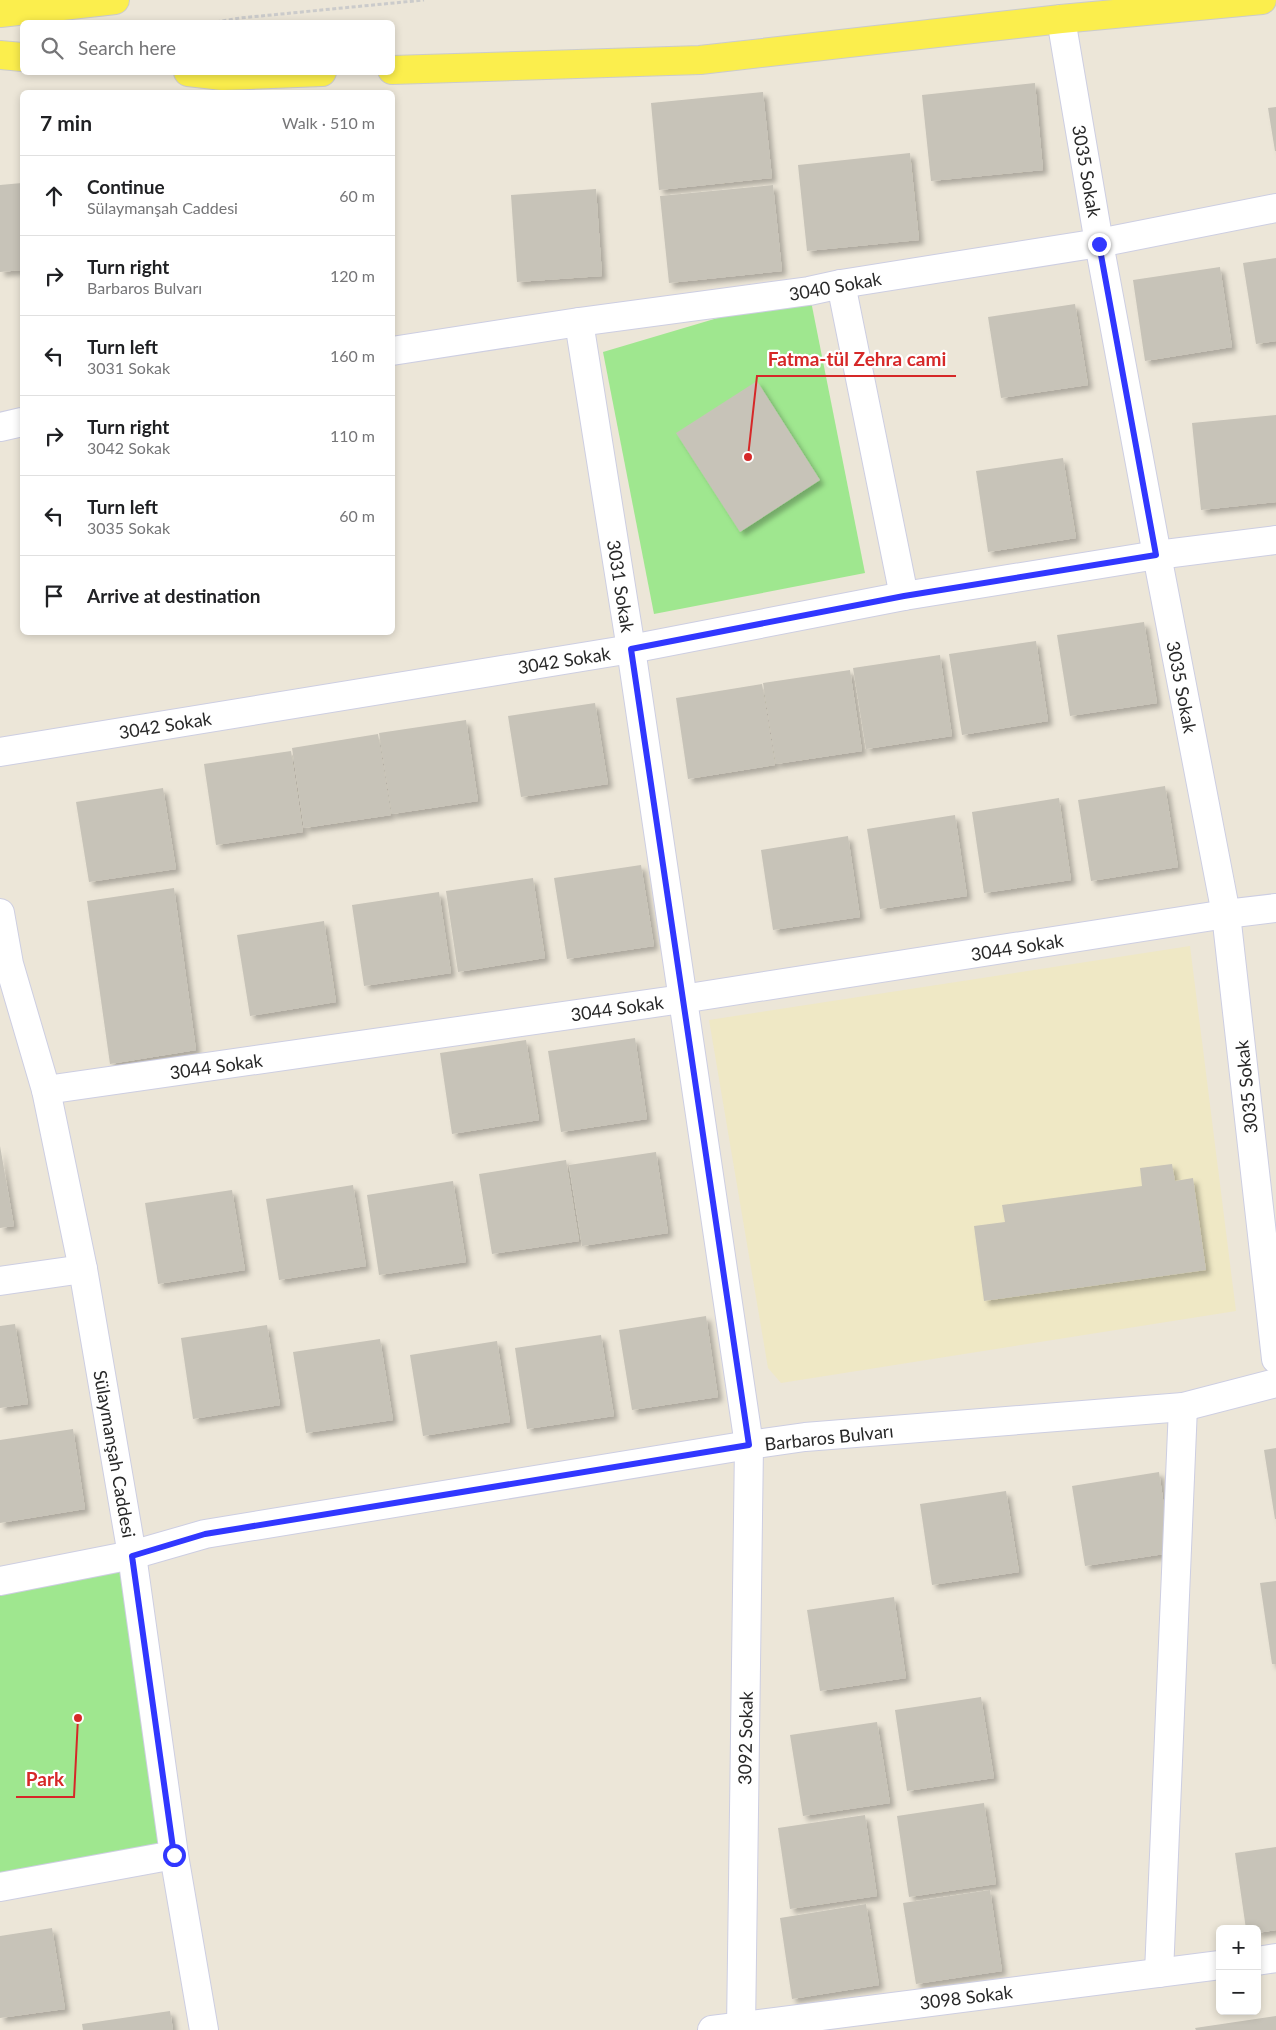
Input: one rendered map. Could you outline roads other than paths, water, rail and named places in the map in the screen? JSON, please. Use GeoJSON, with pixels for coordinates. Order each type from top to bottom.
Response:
{"type":"FeatureCollection","features":[{"type":"Feature","properties":{"kind":"main road"},"geometry":{"type":"LineString","coordinates":[[0,13],[115,0]]}},
{"type":"Feature","properties":{"kind":"main road"},"geometry":{"type":"LineString","coordinates":[[395,70],[700,60],[1262,0]]}},
{"type":"Feature","properties":{"kind":"main road"},"geometry":{"type":"LineString","coordinates":[[0,55],[20,57]]}},
{"type":"Feature","properties":{"kind":"main road"},"geometry":{"type":"LineString","coordinates":[[197,75],[224,84],[298,75]]}},
{"type":"Feature","properties":{"kind":"street","name":"3035 Sokak"},"geometry":{"type":"LineString","coordinates":[[1061,20],[1099,244],[1156,555],[1226,914],[1276,1359]]}},
{"type":"Feature","properties":{"kind":"street","name":"3040 Sokak"},"geometry":{"type":"LineString","coordinates":[[395,351],[579,322],[809,291],[840,284],[1099,244],[1276,208]]}},
{"type":"Feature","properties":{"kind":"street"},"geometry":{"type":"LineString","coordinates":[[840,284],[904,596]]}},
{"type":"Feature","properties":{"kind":"street","name":"3031 Sokak"},"geometry":{"type":"LineString","coordinates":[[579,322],[631,649],[749,1445]]}},
{"type":"Feature","properties":{"kind":"street"},"geometry":{"type":"LineString","coordinates":[[0,427],[20,422]]}},
{"type":"Feature","properties":{"kind":"street","name":"3042 Sokak"},"geometry":{"type":"LineString","coordinates":[[0,752],[631,649],[904,596],[1156,555],[1276,540]]}},
{"type":"Feature","properties":{"kind":"street","name":"3044 Sokak"},"geometry":{"type":"LineString","coordinates":[[46,1090],[682,999],[1226,914],[1276,908]]}},
{"type":"Feature","properties":{"kind":"street","name":"Sülaymanşah Caddesi"},"geometry":{"type":"LineString","coordinates":[[0,913],[4,965],[46,1090],[83,1269],[132,1556],[174,1855],[204,2030]]}},
{"type":"Feature","properties":{"kind":"street"},"geometry":{"type":"LineString","coordinates":[[0,1281],[83,1269]]}},
{"type":"Feature","properties":{"kind":"street","name":"Barbaros Bulvarı"},"geometry":{"type":"LineString","coordinates":[[0,1581],[132,1556],[205,1534],[749,1445],[815,1436],[1183,1407],[1276,1383]]}},
{"type":"Feature","properties":{"kind":"street"},"geometry":{"type":"LineString","coordinates":[[1159,1973],[1183,1407]]}},
{"type":"Feature","properties":{"kind":"street","name":"3092 Sokak"},"geometry":{"type":"LineString","coordinates":[[741,2028],[749,1445]]}},
{"type":"Feature","properties":{"kind":"street"},"geometry":{"type":"LineString","coordinates":[[0,1887],[174,1855]]}},
{"type":"Feature","properties":{"kind":"street"},"geometry":{"type":"LineString","coordinates":[[1261,1960],[1276,1958]]}},
{"type":"Feature","properties":{"kind":"street","name":"3098 Sokak"},"geometry":{"type":"LineString","coordinates":[[712,2030],[741,2028],[1216,1966]]}},
{"type":"Feature","properties":{"kind":"place","name":"Fatma-tül Zehra cami"},"geometry":{"type":"Point","coordinates":[748,457]}},
{"type":"Feature","properties":{"kind":"place","name":"Park"},"geometry":{"type":"Point","coordinates":[78,1718]}}]}
